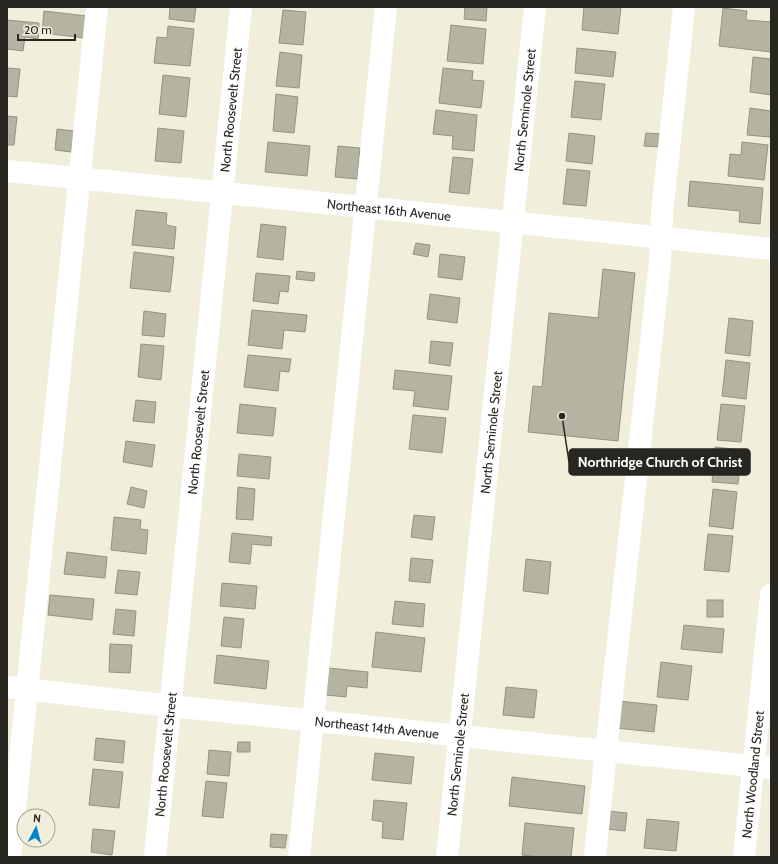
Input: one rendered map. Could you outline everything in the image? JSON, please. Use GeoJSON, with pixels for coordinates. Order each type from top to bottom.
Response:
{"type":"FeatureCollection","features":[{"type":"Feature","properties":{"kind":"street"},"geometry":{"type":"LineString","coordinates":[[10,857],[17,688],[79,179],[97,7]]}},
{"type":"Feature","properties":{"kind":"street","name":"North Roosevelt Street"},"geometry":{"type":"LineString","coordinates":[[155,857],[241,7]]}},
{"type":"Feature","properties":{"kind":"street"},"geometry":{"type":"LineString","coordinates":[[299,857],[386,7]]}},
{"type":"Feature","properties":{"kind":"street","name":"North Seminole Street"},"geometry":{"type":"LineString","coordinates":[[447,857],[535,7]]}},
{"type":"Feature","properties":{"kind":"street"},"geometry":{"type":"LineString","coordinates":[[595,857],[658,278],[662,238],[662,214],[684,7]]}},
{"type":"Feature","properties":{"kind":"street","name":"Northeast 16th Avenue"},"geometry":{"type":"LineString","coordinates":[[7,171],[771,249]]}},
{"type":"Feature","properties":{"kind":"street","name":"North Woodland Street"},"geometry":{"type":"LineString","coordinates":[[744,857],[762,767],[771,595]]}},
{"type":"Feature","properties":{"kind":"street","name":"Northeast 14th Avenue"},"geometry":{"type":"LineString","coordinates":[[17,688],[171,706],[762,767]]}},
{"type":"Feature","properties":{"kind":"building"},"geometry":{"type":"Polygon","coordinates":[[[170,7],[196,7],[194,22],[169,19],[170,7]]]}},
{"type":"Feature","properties":{"kind":"building"},"geometry":{"type":"Polygon","coordinates":[[[465,7],[487,7],[486,21],[464,19],[465,7]]]}},
{"type":"Feature","properties":{"kind":"building"},"geometry":{"type":"Polygon","coordinates":[[[584,7],[621,7],[618,34],[582,30],[584,7]]]}},
{"type":"Feature","properties":{"kind":"building"},"geometry":{"type":"Polygon","coordinates":[[[723,8],[747,11],[746,20],[771,22],[771,52],[719,46],[723,8]]]}},
{"type":"Feature","properties":{"kind":"building"},"geometry":{"type":"Polygon","coordinates":[[[283,10],[306,12],[303,45],[279,43],[283,10]]]}},
{"type":"Feature","properties":{"kind":"building"},"geometry":{"type":"Polygon","coordinates":[[[44,11],[87,16],[85,38],[42,33],[44,11]]]}},
{"type":"Feature","properties":{"kind":"building"},"geometry":{"type":"Polygon","coordinates":[[[7,20],[39,23],[38,39],[25,37],[23,51],[7,49],[7,20]]]}},
{"type":"Feature","properties":{"kind":"building"},"geometry":{"type":"Polygon","coordinates":[[[451,25],[486,29],[483,64],[447,61],[451,25]]]}},
{"type":"Feature","properties":{"kind":"building"},"geometry":{"type":"Polygon","coordinates":[[[168,26],[194,29],[190,66],[154,63],[157,37],[167,38],[168,26]]]}},
{"type":"Feature","properties":{"kind":"building"},"geometry":{"type":"Polygon","coordinates":[[[577,48],[616,52],[613,77],[575,73],[577,48]]]}},
{"type":"Feature","properties":{"kind":"building"},"geometry":{"type":"Polygon","coordinates":[[[280,52],[302,55],[299,88],[276,86],[280,52]]]}},
{"type":"Feature","properties":{"kind":"building"},"geometry":{"type":"Polygon","coordinates":[[[753,57],[771,59],[771,95],[750,92],[753,57]]]}},
{"type":"Feature","properties":{"kind":"building"},"geometry":{"type":"Polygon","coordinates":[[[7,68],[20,69],[17,97],[7,96],[7,68]]]}},
{"type":"Feature","properties":{"kind":"building"},"geometry":{"type":"Polygon","coordinates":[[[443,68],[473,71],[472,80],[484,81],[481,108],[439,103],[443,68]]]}},
{"type":"Feature","properties":{"kind":"building"},"geometry":{"type":"Polygon","coordinates":[[[163,75],[190,78],[186,117],[159,114],[163,75]]]}},
{"type":"Feature","properties":{"kind":"building"},"geometry":{"type":"Polygon","coordinates":[[[575,81],[605,84],[601,120],[571,117],[575,81]]]}},
{"type":"Feature","properties":{"kind":"building"},"geometry":{"type":"Polygon","coordinates":[[[276,94],[298,97],[294,133],[273,131],[276,94]]]}},
{"type":"Feature","properties":{"kind":"building"},"geometry":{"type":"Polygon","coordinates":[[[750,108],[771,111],[770,137],[747,135],[750,108]]]}},
{"type":"Feature","properties":{"kind":"building"},"geometry":{"type":"Polygon","coordinates":[[[436,110],[477,115],[474,151],[452,149],[453,136],[433,134],[436,110]]]}},
{"type":"Feature","properties":{"kind":"building"},"geometry":{"type":"Polygon","coordinates":[[[7,116],[17,117],[14,145],[7,145],[7,116]]]}},
{"type":"Feature","properties":{"kind":"building"},"geometry":{"type":"Polygon","coordinates":[[[158,128],[184,131],[181,163],[155,161],[158,128]]]}},
{"type":"Feature","properties":{"kind":"building"},"geometry":{"type":"Polygon","coordinates":[[[57,129],[74,131],[71,152],[55,150],[57,129]]]}},
{"type":"Feature","properties":{"kind":"building"},"geometry":{"type":"Polygon","coordinates":[[[569,133],[595,136],[592,164],[566,161],[569,133]]]}},
{"type":"Feature","properties":{"kind":"building"},"geometry":{"type":"Polygon","coordinates":[[[646,133],[662,134],[660,147],[644,146],[646,133]]]}},
{"type":"Feature","properties":{"kind":"building"},"geometry":{"type":"Polygon","coordinates":[[[268,142],[310,146],[307,176],[265,172],[268,142]]]}},
{"type":"Feature","properties":{"kind":"building"},"geometry":{"type":"Polygon","coordinates":[[[742,142],[768,145],[764,180],[728,176],[730,154],[741,155],[742,142]]]}},
{"type":"Feature","properties":{"kind":"building"},"geometry":{"type":"Polygon","coordinates":[[[338,146],[360,148],[357,179],[335,177],[338,146]]]}},
{"type":"Feature","properties":{"kind":"building"},"geometry":{"type":"Polygon","coordinates":[[[453,157],[473,159],[469,194],[449,192],[453,157]]]}},
{"type":"Feature","properties":{"kind":"building"},"geometry":{"type":"Polygon","coordinates":[[[567,169],[590,171],[586,206],[563,204],[567,169]]]}},
{"type":"Feature","properties":{"kind":"building"},"geometry":{"type":"Polygon","coordinates":[[[690,181],[763,188],[760,224],[739,222],[740,211],[688,206],[690,181]]]}},
{"type":"Feature","properties":{"kind":"building"},"geometry":{"type":"Polygon","coordinates":[[[136,210],[167,213],[166,225],[176,227],[174,249],[132,245],[136,210]]]}},
{"type":"Feature","properties":{"kind":"building"},"geometry":{"type":"Polygon","coordinates":[[[261,224],[286,227],[283,260],[257,257],[261,224]]]}},
{"type":"Feature","properties":{"kind":"building"},"geometry":{"type":"Polygon","coordinates":[[[416,243],[430,245],[428,257],[413,254],[416,243]]]}},
{"type":"Feature","properties":{"kind":"building"},"geometry":{"type":"Polygon","coordinates":[[[134,252],[174,257],[170,292],[130,288],[134,252]]]}},
{"type":"Feature","properties":{"kind":"building"},"geometry":{"type":"Polygon","coordinates":[[[440,254],[465,257],[462,280],[438,277],[440,254]]]}},
{"type":"Feature","properties":{"kind":"building"},"geometry":{"type":"Polygon","coordinates":[[[603,269],[635,273],[618,441],[528,432],[533,386],[542,387],[549,313],[598,318],[603,269]]]}},
{"type":"Feature","properties":{"kind":"building"},"geometry":{"type":"Polygon","coordinates":[[[297,271],[315,273],[314,281],[296,279],[297,271]]]}},
{"type":"Feature","properties":{"kind":"building"},"geometry":{"type":"Polygon","coordinates":[[[256,273],[290,276],[288,292],[280,291],[278,304],[253,301],[256,273]]]}},
{"type":"Feature","properties":{"kind":"building"},"geometry":{"type":"Polygon","coordinates":[[[430,294],[460,298],[457,323],[427,319],[430,294]]]}},
{"type":"Feature","properties":{"kind":"building"},"geometry":{"type":"Polygon","coordinates":[[[252,310],[307,315],[305,332],[284,330],[282,349],[248,345],[252,310]]]}},
{"type":"Feature","properties":{"kind":"building"},"geometry":{"type":"Polygon","coordinates":[[[144,311],[166,314],[164,337],[142,335],[144,311]]]}},
{"type":"Feature","properties":{"kind":"building"},"geometry":{"type":"Polygon","coordinates":[[[729,318],[753,321],[750,356],[725,353],[729,318]]]}},
{"type":"Feature","properties":{"kind":"building"},"geometry":{"type":"Polygon","coordinates":[[[431,341],[453,343],[450,366],[429,363],[431,341]]]}},
{"type":"Feature","properties":{"kind":"building"},"geometry":{"type":"Polygon","coordinates":[[[141,344],[164,346],[161,380],[138,377],[141,344]]]}},
{"type":"Feature","properties":{"kind":"building"},"geometry":{"type":"Polygon","coordinates":[[[248,355],[291,359],[289,372],[280,371],[278,391],[244,387],[248,355]]]}},
{"type":"Feature","properties":{"kind":"building"},"geometry":{"type":"Polygon","coordinates":[[[726,360],[750,363],[746,399],[722,396],[726,360]]]}},
{"type":"Feature","properties":{"kind":"building"},"geometry":{"type":"Polygon","coordinates":[[[395,370],[452,376],[448,410],[413,406],[415,391],[393,389],[395,370]]]}},
{"type":"Feature","properties":{"kind":"building"},"geometry":{"type":"Polygon","coordinates":[[[136,400],[156,402],[154,423],[133,421],[136,400]]]}},
{"type":"Feature","properties":{"kind":"building"},"geometry":{"type":"Polygon","coordinates":[[[240,404],[276,408],[273,436],[237,433],[240,404]]]}},
{"type":"Feature","properties":{"kind":"building"},"geometry":{"type":"Polygon","coordinates":[[[721,404],[745,406],[741,442],[717,440],[721,404]]]}},
{"type":"Feature","properties":{"kind":"building"},"geometry":{"type":"Polygon","coordinates":[[[413,415],[446,418],[442,453],[409,449],[413,415]]]}},
{"type":"Feature","properties":{"kind":"building"},"geometry":{"type":"Polygon","coordinates":[[[126,441],[155,445],[152,467],[123,462],[126,441]]]}},
{"type":"Feature","properties":{"kind":"building"},"geometry":{"type":"Polygon","coordinates":[[[715,447],[742,450],[738,484],[712,482],[715,447]]]}},
{"type":"Feature","properties":{"kind":"building"},"geometry":{"type":"Polygon","coordinates":[[[239,454],[271,457],[269,479],[237,476],[239,454]]]}},
{"type":"Feature","properties":{"kind":"building"},"geometry":{"type":"Polygon","coordinates":[[[131,487],[147,491],[144,508],[127,504],[131,487]]]}},
{"type":"Feature","properties":{"kind":"building"},"geometry":{"type":"Polygon","coordinates":[[[238,487],[255,489],[253,520],[236,519],[238,487]]]}},
{"type":"Feature","properties":{"kind":"building"},"geometry":{"type":"Polygon","coordinates":[[[713,489],[737,492],[733,529],[709,526],[713,489]]]}},
{"type":"Feature","properties":{"kind":"building"},"geometry":{"type":"Polygon","coordinates":[[[414,515],[435,517],[432,540],[411,537],[414,515]]]}},
{"type":"Feature","properties":{"kind":"building"},"geometry":{"type":"Polygon","coordinates":[[[114,517],[141,520],[140,529],[148,530],[146,554],[111,550],[114,517]]]}},
{"type":"Feature","properties":{"kind":"building"},"geometry":{"type":"Polygon","coordinates":[[[232,533],[272,537],[271,546],[252,544],[250,564],[229,562],[232,533]]]}},
{"type":"Feature","properties":{"kind":"building"},"geometry":{"type":"Polygon","coordinates":[[[708,534],[733,536],[729,572],[704,570],[708,534]]]}},
{"type":"Feature","properties":{"kind":"building"},"geometry":{"type":"Polygon","coordinates":[[[67,552],[107,557],[105,578],[64,574],[67,552]]]}},
{"type":"Feature","properties":{"kind":"building"},"geometry":{"type":"Polygon","coordinates":[[[411,558],[433,560],[430,583],[409,581],[411,558]]]}},
{"type":"Feature","properties":{"kind":"building"},"geometry":{"type":"Polygon","coordinates":[[[526,559],[551,562],[548,594],[523,591],[526,559]]]}},
{"type":"Feature","properties":{"kind":"building"},"geometry":{"type":"Polygon","coordinates":[[[118,570],[140,572],[137,595],[115,593],[118,570]]]}},
{"type":"Feature","properties":{"kind":"building"},"geometry":{"type":"Polygon","coordinates":[[[222,583],[257,586],[255,609],[220,606],[222,583]]]}},
{"type":"Feature","properties":{"kind":"building"},"geometry":{"type":"Polygon","coordinates":[[[50,595],[94,599],[92,620],[48,615],[50,595]]]}},
{"type":"Feature","properties":{"kind":"building"},"geometry":{"type":"Polygon","coordinates":[[[707,600],[723,600],[723,617],[707,617],[707,600]]]}},
{"type":"Feature","properties":{"kind":"building"},"geometry":{"type":"Polygon","coordinates":[[[395,601],[425,604],[423,627],[392,624],[395,601]]]}},
{"type":"Feature","properties":{"kind":"building"},"geometry":{"type":"Polygon","coordinates":[[[116,609],[136,611],[134,636],[113,634],[116,609]]]}},
{"type":"Feature","properties":{"kind":"building"},"geometry":{"type":"Polygon","coordinates":[[[224,617],[244,619],[241,648],[221,646],[224,617]]]}},
{"type":"Feature","properties":{"kind":"building"},"geometry":{"type":"Polygon","coordinates":[[[684,625],[724,629],[722,653],[681,649],[684,625]]]}},
{"type":"Feature","properties":{"kind":"building"},"geometry":{"type":"Polygon","coordinates":[[[376,632],[425,638],[421,672],[372,667],[376,632]]]}},
{"type":"Feature","properties":{"kind":"building"},"geometry":{"type":"Polygon","coordinates":[[[110,644],[132,645],[130,673],[109,672],[110,644]]]}},
{"type":"Feature","properties":{"kind":"building"},"geometry":{"type":"Polygon","coordinates":[[[217,655],[269,661],[266,689],[214,683],[217,655]]]}},
{"type":"Feature","properties":{"kind":"building"},"geometry":{"type":"Polygon","coordinates":[[[661,662],[692,666],[688,700],[657,697],[661,662]]]}},
{"type":"Feature","properties":{"kind":"building"},"geometry":{"type":"Polygon","coordinates":[[[329,668],[368,672],[367,688],[347,686],[346,697],[326,695],[329,668]]]}},
{"type":"Feature","properties":{"kind":"building"},"geometry":{"type":"Polygon","coordinates":[[[506,687],[537,690],[534,718],[503,715],[506,687]]]}},
{"type":"Feature","properties":{"kind":"building"},"geometry":{"type":"Polygon","coordinates":[[[619,701],[657,705],[654,732],[616,728],[619,701]]]}},
{"type":"Feature","properties":{"kind":"building"},"geometry":{"type":"Polygon","coordinates":[[[96,738],[125,741],[123,763],[94,760],[96,738]]]}},
{"type":"Feature","properties":{"kind":"building"},"geometry":{"type":"Polygon","coordinates":[[[238,742],[250,742],[250,752],[237,752],[238,742]]]}},
{"type":"Feature","properties":{"kind":"building"},"geometry":{"type":"Polygon","coordinates":[[[209,750],[231,752],[229,776],[207,774],[209,750]]]}},
{"type":"Feature","properties":{"kind":"building"},"geometry":{"type":"Polygon","coordinates":[[[375,753],[414,757],[411,784],[372,780],[375,753]]]}},
{"type":"Feature","properties":{"kind":"building"},"geometry":{"type":"Polygon","coordinates":[[[93,769],[123,772],[119,808],[89,805],[93,769]]]}},
{"type":"Feature","properties":{"kind":"building"},"geometry":{"type":"Polygon","coordinates":[[[512,777],[585,786],[582,814],[509,806],[512,777]]]}},
{"type":"Feature","properties":{"kind":"building"},"geometry":{"type":"Polygon","coordinates":[[[206,781],[227,783],[223,818],[202,816],[206,781]]]}},
{"type":"Feature","properties":{"kind":"building"},"geometry":{"type":"Polygon","coordinates":[[[374,800],[407,803],[403,840],[382,838],[383,822],[372,820],[374,800]]]}},
{"type":"Feature","properties":{"kind":"building"},"geometry":{"type":"Polygon","coordinates":[[[608,811],[627,813],[625,831],[606,829],[608,811]]]}},
{"type":"Feature","properties":{"kind":"building"},"geometry":{"type":"Polygon","coordinates":[[[647,819],[679,822],[676,851],[644,848],[647,819]]]}},
{"type":"Feature","properties":{"kind":"building"},"geometry":{"type":"Polygon","coordinates":[[[525,823],[574,828],[571,857],[540,857],[522,855],[525,823]]]}},
{"type":"Feature","properties":{"kind":"building"},"geometry":{"type":"Polygon","coordinates":[[[93,829],[115,831],[112,855],[91,852],[93,829]]]}},
{"type":"Feature","properties":{"kind":"building"},"geometry":{"type":"Polygon","coordinates":[[[271,834],[287,835],[285,848],[270,847],[271,834]]]}},
{"type":"Feature","properties":{"kind":"place","name":"Northridge Church of Christ"},"geometry":{"type":"Point","coordinates":[562,416]}}]}
